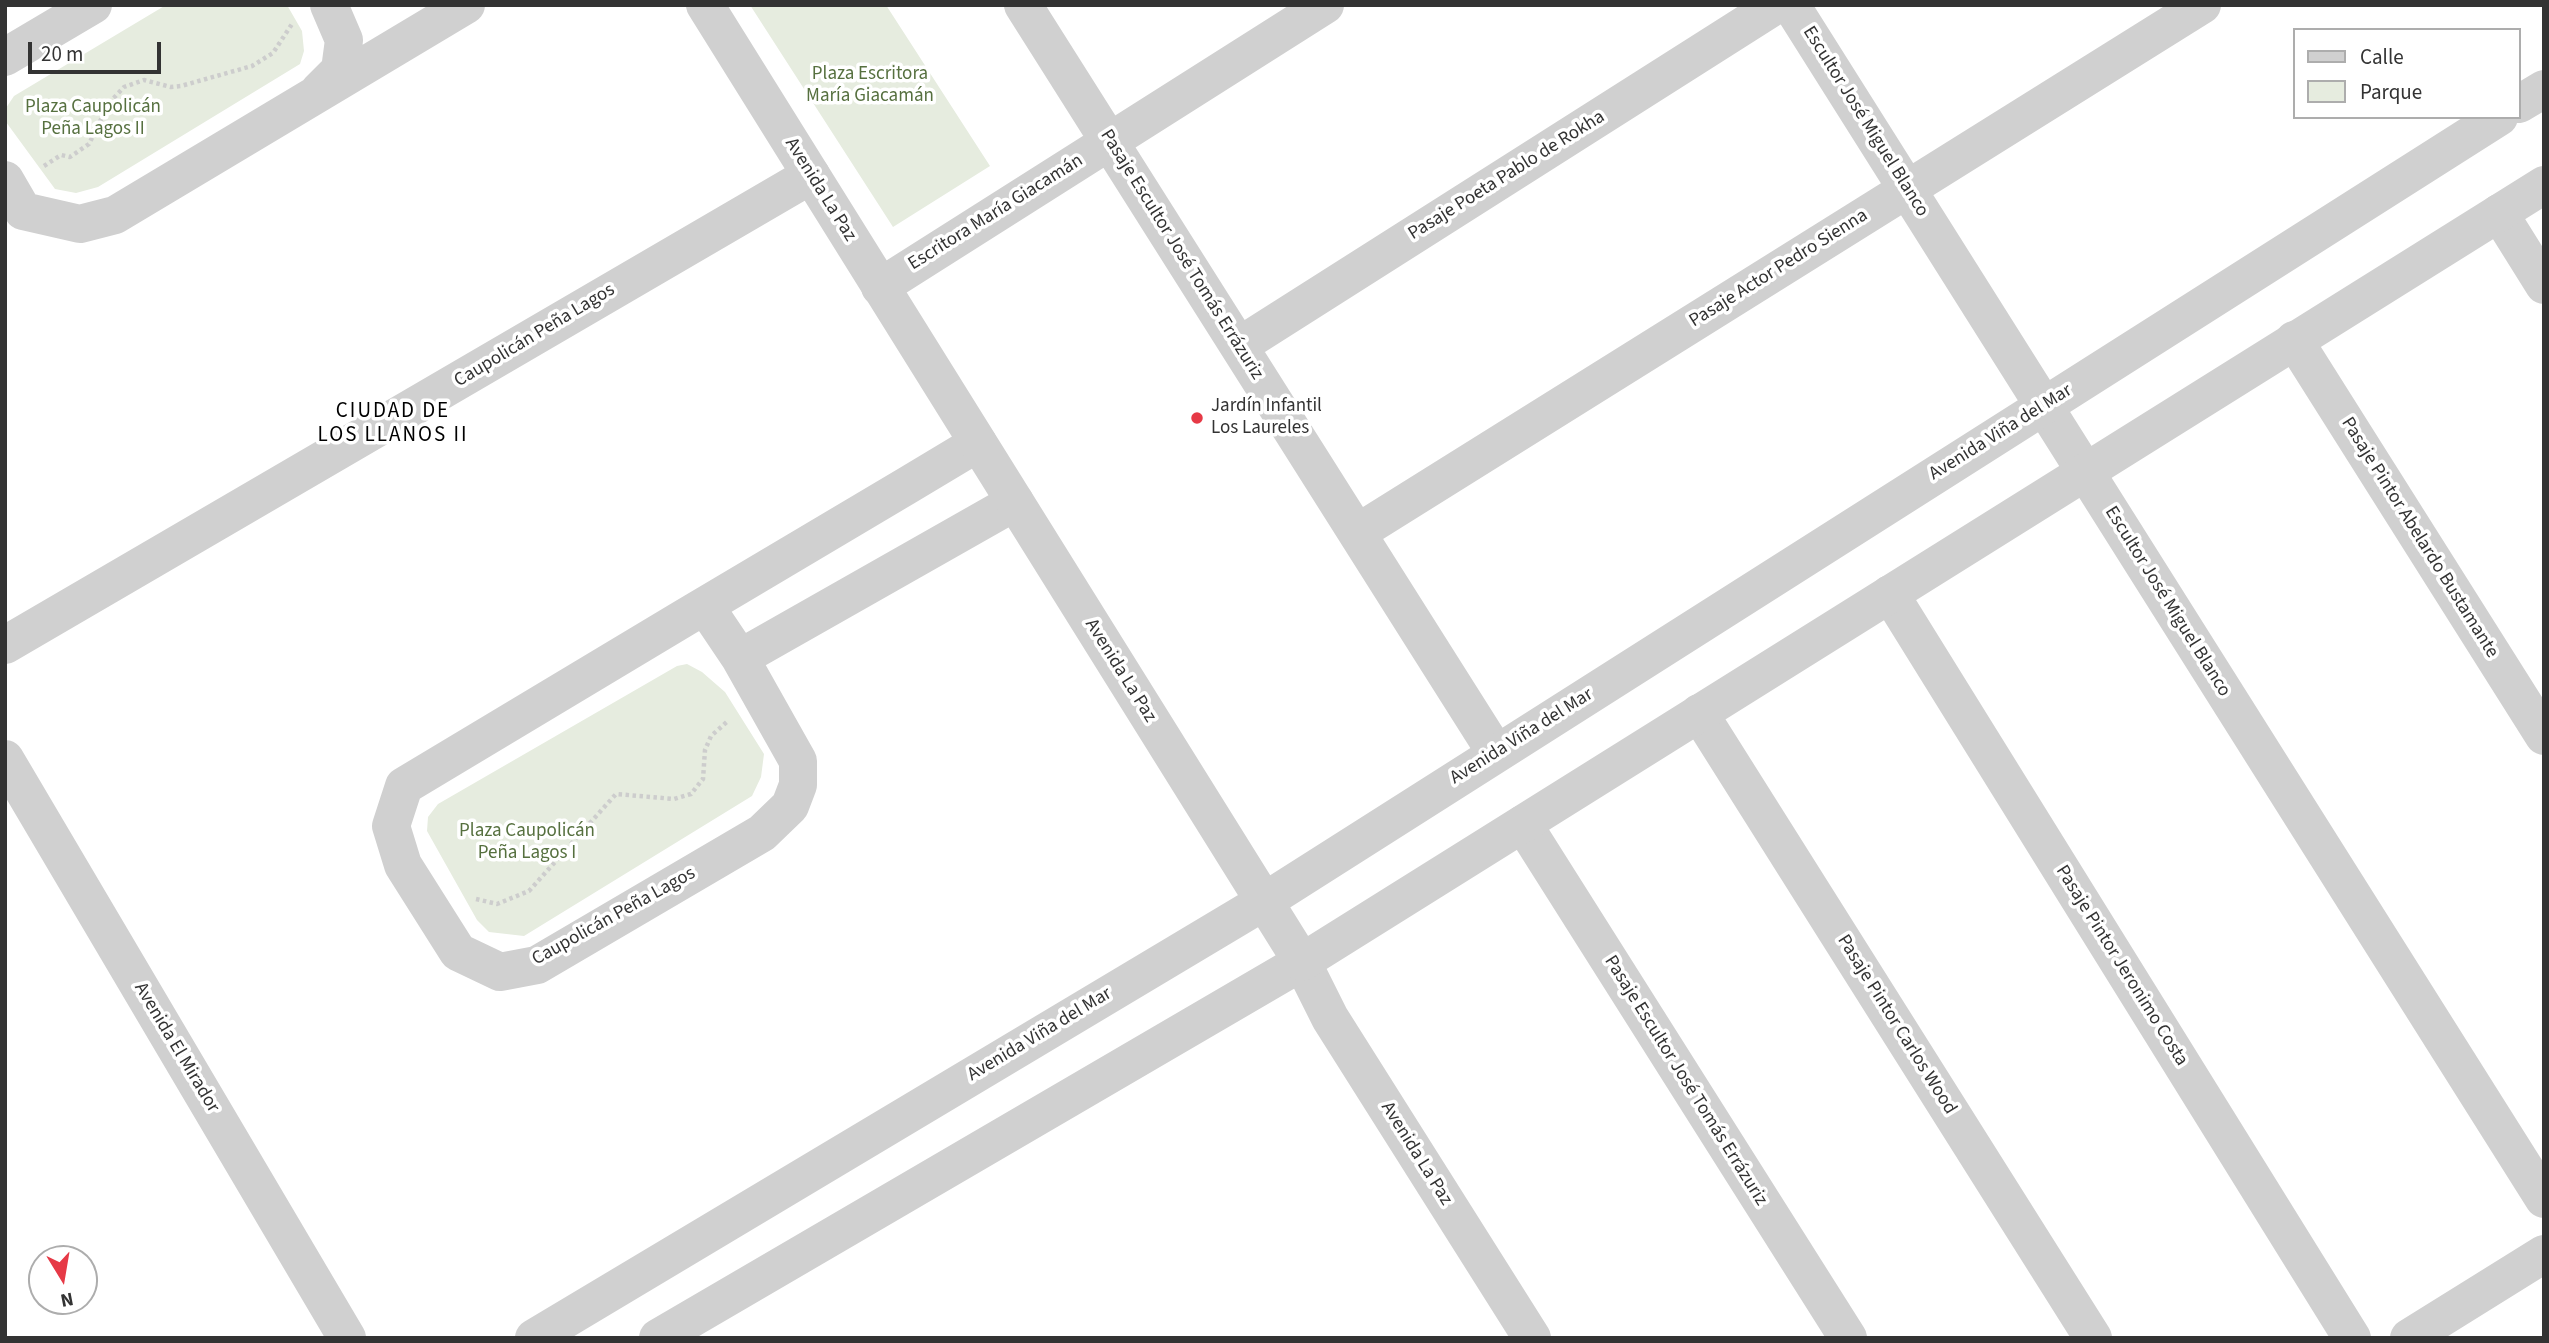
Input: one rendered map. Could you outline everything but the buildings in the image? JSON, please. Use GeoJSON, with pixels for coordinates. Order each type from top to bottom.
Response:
{"type":"FeatureCollection","features":[{"type":"Feature","properties":{"kind":"street"},"geometry":{"type":"LineString","coordinates":[[5,57],[93,5]]}},
{"type":"Feature","properties":{"kind":"street"},"geometry":{"type":"LineString","coordinates":[[11,190],[23,211],[79,224],[116,215],[466,5]]}},
{"type":"Feature","properties":{"kind":"street","name":"Avenida La Paz"},"geometry":{"type":"LineString","coordinates":[[705,5],[1265,901],[1302,962],[1330,1018],[1532,1338]]}},
{"type":"Feature","properties":{"kind":"street","name":"Pasaje Escultor José Tomás Errázuriz"},"geometry":{"type":"LineString","coordinates":[[1023,5],[1496,753]]}},
{"type":"Feature","properties":{"kind":"street","name":"Escritora María Giacamán"},"geometry":{"type":"LineString","coordinates":[[880,287],[1109,142],[1284,16],[1325,5]]}},
{"type":"Feature","properties":{"kind":"street","name":"Pasaje Poeta Pablo de Rokha"},"geometry":{"type":"LineString","coordinates":[[1239,346],[1776,5]]}},
{"type":"Feature","properties":{"kind":"street","name":"Escultor José Miguel Blanco"},"geometry":{"type":"LineString","coordinates":[[1791,5],[2544,1199]]}},
{"type":"Feature","properties":{"kind":"street","name":"Pasaje Actor Pedro Sienna"},"geometry":{"type":"LineString","coordinates":[[1357,533],[2202,5]]}},
{"type":"Feature","properties":{"kind":"street"},"geometry":{"type":"LineString","coordinates":[[313,97],[340,70],[344,40],[327,9]]}},
{"type":"Feature","properties":{"kind":"street"},"geometry":{"type":"LineString","coordinates":[[2521,103],[2544,89]]}},
{"type":"Feature","properties":{"kind":"street","name":"Avenida Viña del Mar"},"geometry":{"type":"LineString","coordinates":[[534,1338],[1265,901],[2496,119]]}},
{"type":"Feature","properties":{"kind":"street","name":"Caupolicán Peña Lagos"},"geometry":{"type":"LineString","coordinates":[[5,645],[811,175]]}},
{"type":"Feature","properties":{"kind":"street"},"geometry":{"type":"LineString","coordinates":[[658,1338],[1302,962],[2544,184]]}},
{"type":"Feature","properties":{"kind":"street"},"geometry":{"type":"LineString","coordinates":[[2499,213],[2544,285]]}},
{"type":"Feature","properties":{"kind":"street","name":"Pasaje Pintor Abelardo Bustamante"},"geometry":{"type":"LineString","coordinates":[[2294,340],[2544,736]]}},
{"type":"Feature","properties":{"kind":"street","name":"Caupolicán Peña Lagos"},"geometry":{"type":"LineString","coordinates":[[705,606],[740,657],[798,761],[798,785],[790,806],[762,833],[537,964],[500,972],[458,952],[403,865],[391,826],[404,786],[705,606],[978,443]]}},
{"type":"Feature","properties":{"kind":"street"},"geometry":{"type":"LineString","coordinates":[[740,657],[1015,502]]}},
{"type":"Feature","properties":{"kind":"street","name":"Pasaje Pintor Jeronimo Costa"},"geometry":{"type":"LineString","coordinates":[[1890,594],[2353,1338]]}},
{"type":"Feature","properties":{"kind":"street","name":"Pasaje Pintor Carlos Wood"},"geometry":{"type":"LineString","coordinates":[[1699,713],[2093,1338]]}},
{"type":"Feature","properties":{"kind":"street","name":"Avenida El Mirador"},"geometry":{"type":"LineString","coordinates":[[5,759],[347,1338]]}},
{"type":"Feature","properties":{"kind":"street","name":"Pasaje Escultor José Tomás Errázuriz"},"geometry":{"type":"LineString","coordinates":[[1523,824],[1848,1338]]}},
{"type":"Feature","properties":{"kind":"street"},"geometry":{"type":"LineString","coordinates":[[2409,1338],[2544,1254]]}},
{"type":"Feature","properties":{"kind":"path"},"geometry":{"type":"LineString","coordinates":[[11,190],[26,184],[50,160],[61,155],[70,157],[89,144],[109,103],[124,87],[144,80],[171,87],[181,86],[252,66],[273,53],[327,9]]}},
{"type":"Feature","properties":{"kind":"path"},"geometry":{"type":"LineString","coordinates":[[421,893],[447,888],[497,904],[529,891],[616,794],[674,799],[691,794],[703,779],[705,750],[711,736],[760,695]]}},
{"type":"Feature","properties":{"kind":"green space","name":"Plaza Caupolicán Peña Lagos II"},"geometry":{"type":"Polygon","coordinates":[[[166,5],[287,5],[302,31],[304,51],[300,64],[98,187],[76,193],[55,189],[6,122],[6,108],[14,96],[166,5]]]}},
{"type":"Feature","properties":{"kind":"green space","name":"Plaza Escritora María Giacamán"},"geometry":{"type":"Polygon","coordinates":[[[750,5],[886,5],[990,166],[893,227],[750,5]]]}},
{"type":"Feature","properties":{"kind":"green space","name":"Plaza Caupolicán Peña Lagos I"},"geometry":{"type":"Polygon","coordinates":[[[687,664],[702,672],[725,692],[764,754],[761,777],[752,796],[524,936],[489,932],[477,920],[427,831],[428,817],[438,804],[677,666],[687,664]]]}},
{"type":"Feature","properties":{"kind":"place","name":"Jardín Infantil Los Laureles"},"geometry":{"type":"Point","coordinates":[1197,418]}},
{"type":"Feature","properties":{"kind":"district","name":"CIUDAD DE LOS LLANOS II"},"geometry":{"type":"Point","coordinates":[393,424]}}]}
